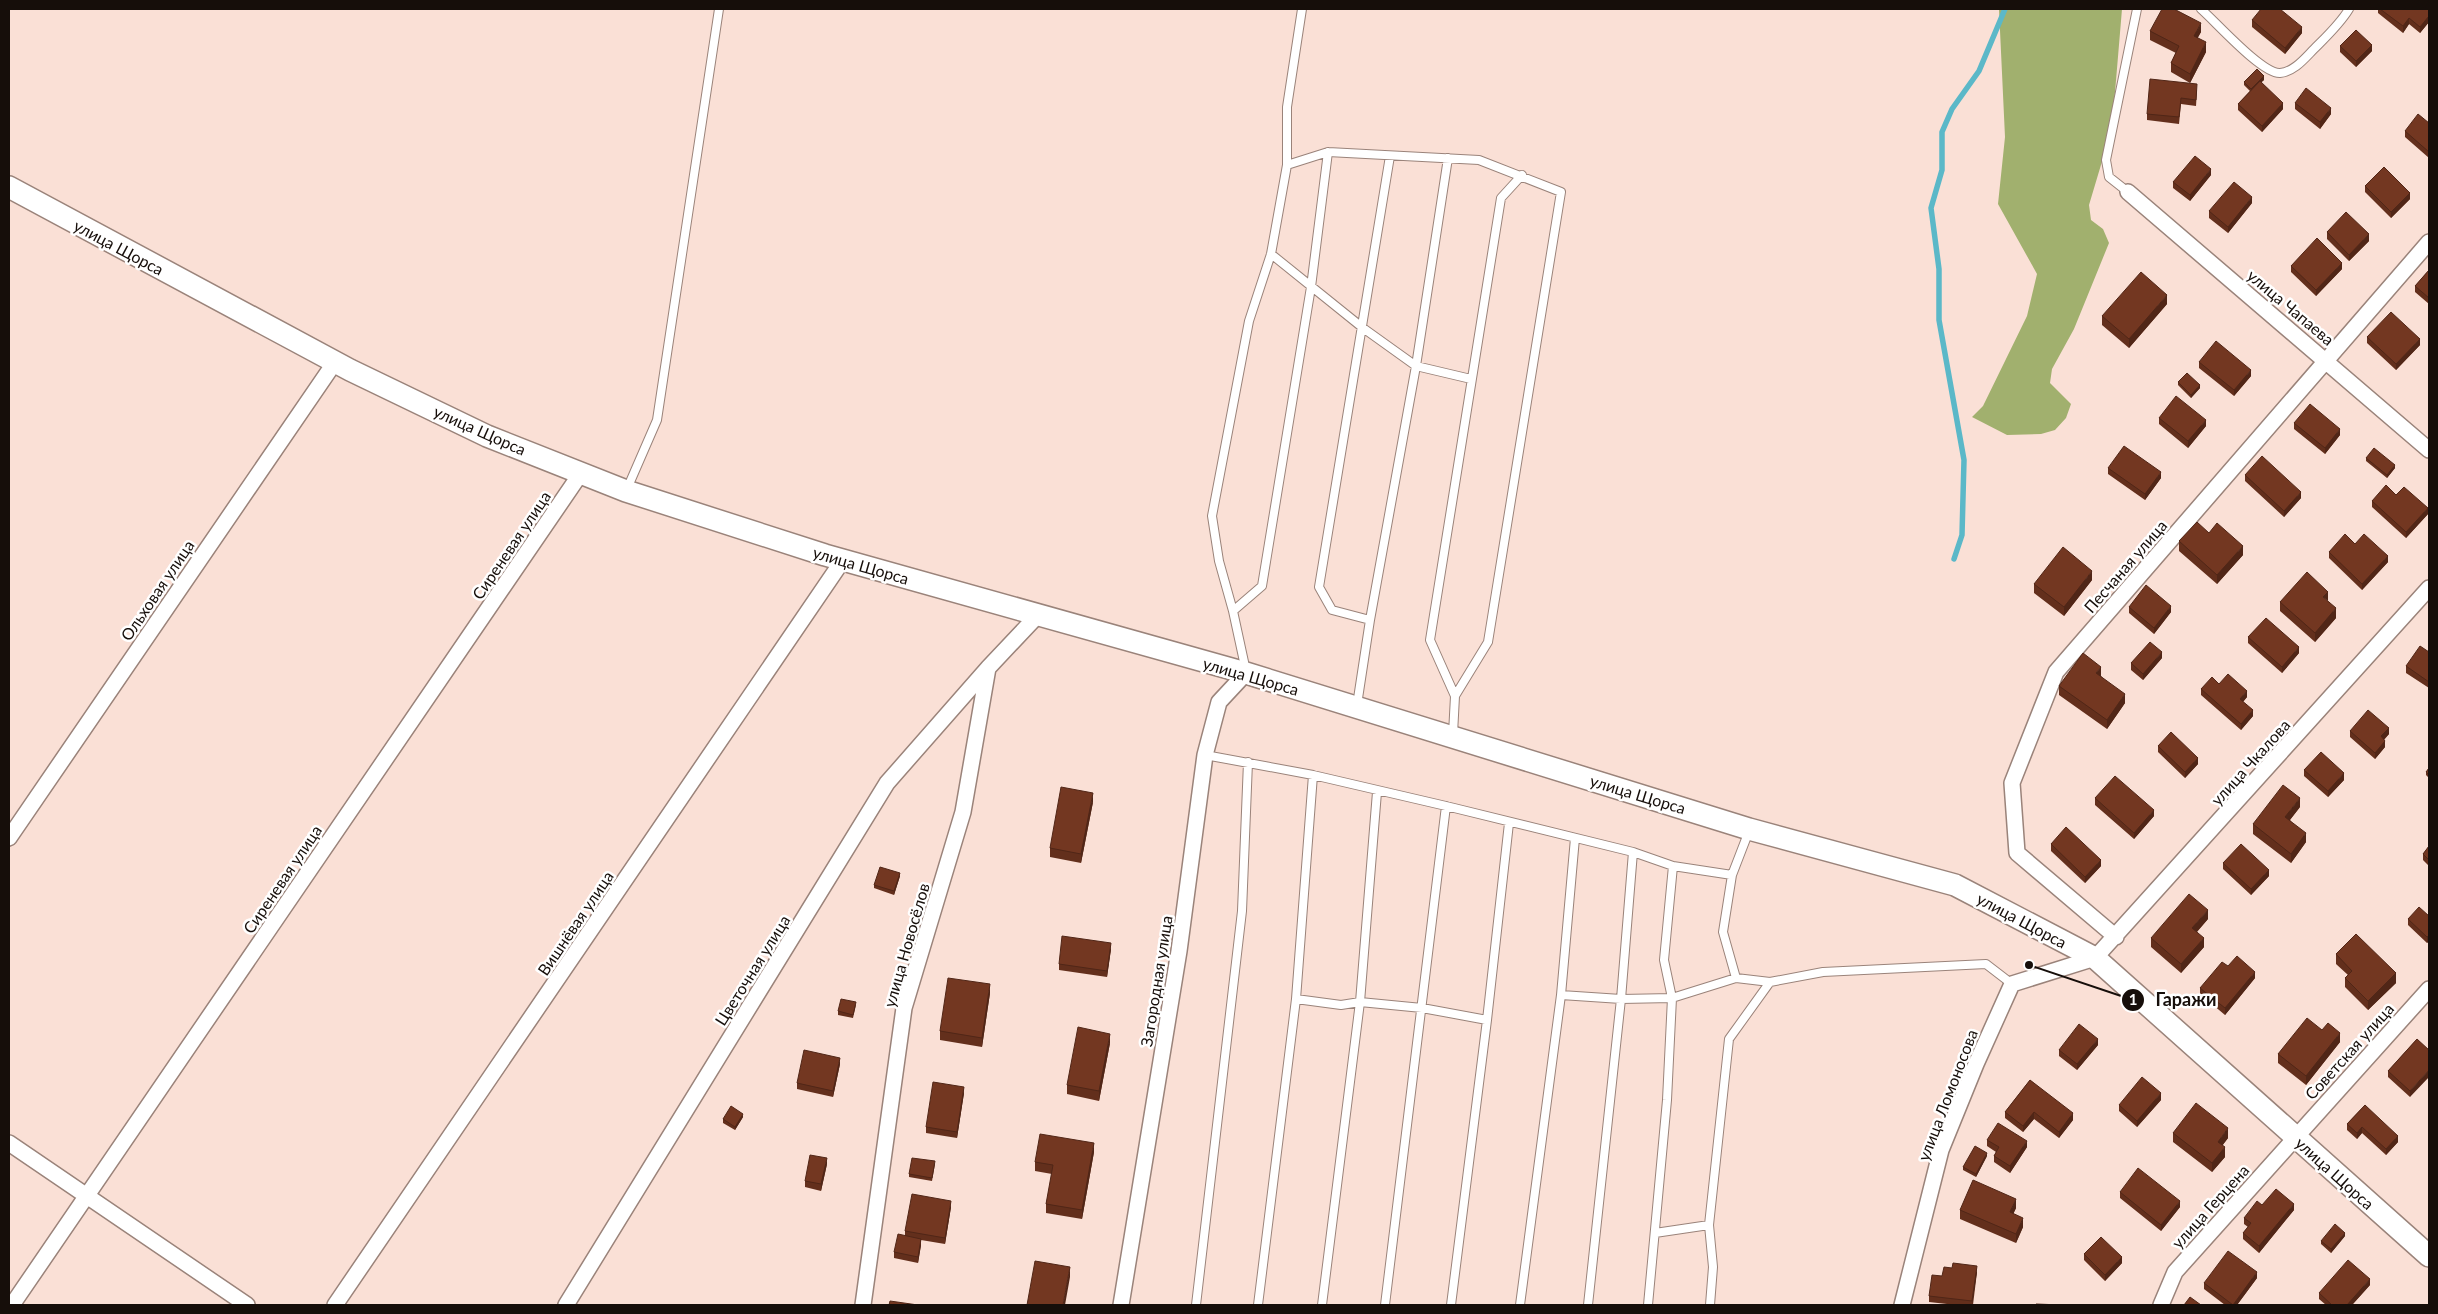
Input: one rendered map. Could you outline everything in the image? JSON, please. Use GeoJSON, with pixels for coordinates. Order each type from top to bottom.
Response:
{"type":"FeatureCollection","features":[{"type":"Feature","properties":{"kind":"street","name":"улица Щорса"},"geometry":{"type":"LineString","coordinates":[[9,187],[335,362],[488,436],[626,491],[843,560],[1037,616],[1246,673],[1749,829],[1955,885],[2095,958],[2429,1256]]}},
{"type":"Feature","properties":{"kind":"street","name":"улица Чапаева"},"geometry":{"type":"LineString","coordinates":[[2128,192],[2429,450]]}},
{"type":"Feature","properties":{"kind":"street","name":"Песчаная улица"},"geometry":{"type":"LineString","coordinates":[[2116,937],[2017,853],[2012,783],[2056,672],[2328,362],[2429,242]]}},
{"type":"Feature","properties":{"kind":"street","name":"Ольховая улица"},"geometry":{"type":"LineString","coordinates":[[9,838],[335,362]]}},
{"type":"Feature","properties":{"kind":"street","name":"Сиреневая улица"},"geometry":{"type":"LineString","coordinates":[[12,1305],[581,473]]}},
{"type":"Feature","properties":{"kind":"street","name":"Вишнёвая улица"},"geometry":{"type":"LineString","coordinates":[[335,1305],[843,560]]}},
{"type":"Feature","properties":{"kind":"street","name":"улица Чкалова"},"geometry":{"type":"LineString","coordinates":[[2095,958],[2116,937],[2429,588]]}},
{"type":"Feature","properties":{"kind":"street"},"geometry":{"type":"LineString","coordinates":[[988,668],[1037,616]]}},
{"type":"Feature","properties":{"kind":"street","name":"Цветочная улица"},"geometry":{"type":"LineString","coordinates":[[566,1305],[887,783],[988,668]]}},
{"type":"Feature","properties":{"kind":"street","name":"улица Новосёлов"},"geometry":{"type":"LineString","coordinates":[[863,1305],[904,1008],[963,812],[988,668]]}},
{"type":"Feature","properties":{"kind":"street","name":"Загородная улица"},"geometry":{"type":"LineString","coordinates":[[1121,1305],[1179,951],[1205,754],[1218,702],[1246,673]]}},
{"type":"Feature","properties":{"kind":"street"},"geometry":{"type":"LineString","coordinates":[[2012,984],[2095,958]]}},
{"type":"Feature","properties":{"kind":"street","name":"улица Ломоносова"},"geometry":{"type":"LineString","coordinates":[[1902,1305],[1942,1150],[1976,1064],[2012,984]]}},
{"type":"Feature","properties":{"kind":"street","name":"Советская улица"},"geometry":{"type":"LineString","coordinates":[[2296,1137],[2429,989]]}},
{"type":"Feature","properties":{"kind":"street","name":"улица Герцена"},"geometry":{"type":"LineString","coordinates":[[2161,1305],[2175,1272],[2296,1137]]}},
{"type":"Feature","properties":{"kind":"street"},"geometry":{"type":"LineString","coordinates":[[9,1143],[247,1305]]}},
{"type":"Feature","properties":{"kind":"lane"},"geometry":{"type":"LineString","coordinates":[[626,491],[657,420],[719,9]]}},
{"type":"Feature","properties":{"kind":"lane"},"geometry":{"type":"LineString","coordinates":[[1246,673],[1233,611],[1219,561],[1212,516],[1249,321],[1271,254],[1287,165],[1287,107],[1302,9]]}},
{"type":"Feature","properties":{"kind":"lane"},"geometry":{"type":"LineString","coordinates":[[2128,192],[2108,177],[2106,160],[2137,9]]}},
{"type":"Feature","properties":{"kind":"lane"},"geometry":{"type":"LineString","coordinates":[[2201,9],[2254,61],[2272,71],[2281,73],[2299,65],[2342,20],[2349,9]]}},
{"type":"Feature","properties":{"kind":"lane"},"geometry":{"type":"LineString","coordinates":[[1287,165],[1328,152],[1479,160],[1522,175],[1561,192],[1488,642],[1455,696],[1452,738]]}},
{"type":"Feature","properties":{"kind":"lane"},"geometry":{"type":"LineString","coordinates":[[1233,611],[1262,586],[1311,287],[1328,152]]}},
{"type":"Feature","properties":{"kind":"lane"},"geometry":{"type":"LineString","coordinates":[[1370,620],[1332,610],[1319,587],[1390,156]]}},
{"type":"Feature","properties":{"kind":"lane"},"geometry":{"type":"LineString","coordinates":[[1356,708],[1416,366],[1448,158]]}},
{"type":"Feature","properties":{"kind":"lane"},"geometry":{"type":"LineString","coordinates":[[1455,696],[1430,640],[1501,198],[1522,175]]}},
{"type":"Feature","properties":{"kind":"lane"},"geometry":{"type":"LineString","coordinates":[[1271,254],[1362,328],[1416,366],[1471,379]]}},
{"type":"Feature","properties":{"kind":"lane"},"geometry":{"type":"LineString","coordinates":[[1205,754],[1313,775],[1377,792],[1446,806],[1508,823],[1634,852],[1673,866],[1732,874]]}},
{"type":"Feature","properties":{"kind":"lane"},"geometry":{"type":"LineString","coordinates":[[1196,1305],[1242,911],[1248,762]]}},
{"type":"Feature","properties":{"kind":"lane"},"geometry":{"type":"LineString","coordinates":[[1258,1305],[1296,999],[1313,775]]}},
{"type":"Feature","properties":{"kind":"lane"},"geometry":{"type":"LineString","coordinates":[[1322,1305],[1360,1002],[1377,792]]}},
{"type":"Feature","properties":{"kind":"lane"},"geometry":{"type":"LineString","coordinates":[[1385,1305],[1446,806]]}},
{"type":"Feature","properties":{"kind":"lane"},"geometry":{"type":"LineString","coordinates":[[1451,1305],[1487,1020],[1508,823]]}},
{"type":"Feature","properties":{"kind":"lane"},"geometry":{"type":"LineString","coordinates":[[1736,978],[1722,932],[1732,874],[1749,829]]}},
{"type":"Feature","properties":{"kind":"lane"},"geometry":{"type":"LineString","coordinates":[[1520,1305],[1561,995],[1575,838]]}},
{"type":"Feature","properties":{"kind":"lane"},"geometry":{"type":"LineString","coordinates":[[1588,1305],[1621,999],[1634,852]]}},
{"type":"Feature","properties":{"kind":"lane"},"geometry":{"type":"LineString","coordinates":[[1648,1305],[1668,1100],[1672,998],[1664,960],[1673,866]]}},
{"type":"Feature","properties":{"kind":"lane"},"geometry":{"type":"LineString","coordinates":[[1561,995],[1621,999],[1672,998],[1736,978],[1770,982],[1823,972],[1986,964],[2012,984]]}},
{"type":"Feature","properties":{"kind":"lane"},"geometry":{"type":"LineString","coordinates":[[1710,1305],[1713,1268],[1709,1225],[1729,1039],[1770,982]]}},
{"type":"Feature","properties":{"kind":"lane"},"geometry":{"type":"LineString","coordinates":[[1296,999],[1341,1004],[1360,1002],[1422,1008],[1487,1020]]}},
{"type":"Feature","properties":{"kind":"lane"},"geometry":{"type":"LineString","coordinates":[[1655,1233],[1709,1225]]}},
{"type":"Feature","properties":{"kind":"green space"},"geometry":{"type":"Polygon","coordinates":[[[1999,9],[2122,9],[2112,128],[2089,205],[2091,220],[2103,229],[2109,243],[2074,329],[2052,369],[2050,383],[2071,404],[2066,418],[2055,430],[2041,434],[2007,435],[1972,417],[1983,406],[2027,316],[2037,274],[1998,204],[2005,137],[1999,9]]]}},
{"type":"Feature","properties":{"kind":"building"},"geometry":{"type":"Polygon","coordinates":[[[2162,9],[2174,9],[2201,23],[2194,36],[2206,42],[2190,74],[2171,63],[2179,46],[2150,31],[2162,9]]]}},
{"type":"Feature","properties":{"kind":"building"},"geometry":{"type":"Polygon","coordinates":[[[2261,9],[2280,9],[2302,27],[2285,48],[2252,20],[2261,9]]]}},
{"type":"Feature","properties":{"kind":"building"},"geometry":{"type":"Polygon","coordinates":[[[2380,9],[2429,9],[2429,16],[2420,27],[2409,18],[2403,26],[2380,9]]]}},
{"type":"Feature","properties":{"kind":"building"},"geometry":{"type":"Polygon","coordinates":[[[2356,30],[2372,45],[2356,61],[2340,46],[2356,30]]]}},
{"type":"Feature","properties":{"kind":"building"},"geometry":{"type":"Polygon","coordinates":[[[2257,69],[2264,76],[2251,89],[2244,82],[2257,69]]]}},
{"type":"Feature","properties":{"kind":"building"},"geometry":{"type":"Polygon","coordinates":[[[2150,79],[2197,84],[2196,100],[2181,98],[2179,117],[2147,114],[2150,79]]]}},
{"type":"Feature","properties":{"kind":"building"},"geometry":{"type":"Polygon","coordinates":[[[2260,81],[2283,103],[2262,126],[2238,104],[2260,81]]]}},
{"type":"Feature","properties":{"kind":"building"},"geometry":{"type":"Polygon","coordinates":[[[2306,88],[2331,108],[2320,122],[2295,103],[2306,88]]]}},
{"type":"Feature","properties":{"kind":"building"},"geometry":{"type":"Polygon","coordinates":[[[2418,114],[2429,123],[2429,152],[2405,131],[2418,114]]]}},
{"type":"Feature","properties":{"kind":"building"},"geometry":{"type":"Polygon","coordinates":[[[2195,156],[2211,169],[2190,195],[2173,182],[2195,156]]]}},
{"type":"Feature","properties":{"kind":"building"},"geometry":{"type":"Polygon","coordinates":[[[2384,167],[2410,193],[2391,212],[2365,186],[2384,167]]]}},
{"type":"Feature","properties":{"kind":"building"},"geometry":{"type":"Polygon","coordinates":[[[2234,182],[2252,197],[2228,227],[2209,211],[2234,182]]]}},
{"type":"Feature","properties":{"kind":"building"},"geometry":{"type":"Polygon","coordinates":[[[2346,212],[2369,234],[2349,255],[2327,232],[2346,212]]]}},
{"type":"Feature","properties":{"kind":"building"},"geometry":{"type":"Polygon","coordinates":[[[2317,238],[2342,263],[2316,290],[2291,266],[2317,238]]]}},
{"type":"Feature","properties":{"kind":"building"},"geometry":{"type":"Polygon","coordinates":[[[2429,270],[2429,298],[2415,286],[2429,270]]]}},
{"type":"Feature","properties":{"kind":"building"},"geometry":{"type":"Polygon","coordinates":[[[2141,272],[2167,295],[2129,339],[2102,316],[2141,272]]]}},
{"type":"Feature","properties":{"kind":"building"},"geometry":{"type":"Polygon","coordinates":[[[2391,312],[2420,339],[2396,364],[2367,337],[2391,312]]]}},
{"type":"Feature","properties":{"kind":"building"},"geometry":{"type":"Polygon","coordinates":[[[2216,341],[2251,370],[2234,390],[2199,362],[2216,341]]]}},
{"type":"Feature","properties":{"kind":"building"},"geometry":{"type":"Polygon","coordinates":[[[2187,373],[2200,385],[2191,395],[2178,382],[2187,373]]]}},
{"type":"Feature","properties":{"kind":"building"},"geometry":{"type":"Polygon","coordinates":[[[2176,396],[2206,420],[2188,441],[2159,418],[2176,396]]]}},
{"type":"Feature","properties":{"kind":"building"},"geometry":{"type":"Polygon","coordinates":[[[2310,404],[2340,429],[2325,448],[2294,423],[2310,404]]]}},
{"type":"Feature","properties":{"kind":"building"},"geometry":{"type":"Polygon","coordinates":[[[2124,446],[2161,472],[2145,494],[2108,468],[2124,446]]]}},
{"type":"Feature","properties":{"kind":"building"},"geometry":{"type":"Polygon","coordinates":[[[2374,448],[2395,465],[2387,475],[2366,458],[2374,448]]]}},
{"type":"Feature","properties":{"kind":"building"},"geometry":{"type":"Polygon","coordinates":[[[2262,456],[2301,492],[2284,511],[2245,475],[2262,456]]]}},
{"type":"Feature","properties":{"kind":"building"},"geometry":{"type":"Polygon","coordinates":[[[2386,485],[2396,495],[2404,487],[2428,508],[2406,532],[2372,501],[2386,485]]]}},
{"type":"Feature","properties":{"kind":"building"},"geometry":{"type":"Polygon","coordinates":[[[2197,522],[2209,533],[2217,523],[2243,546],[2217,575],[2179,541],[2197,522]]]}},
{"type":"Feature","properties":{"kind":"building"},"geometry":{"type":"Polygon","coordinates":[[[2345,534],[2355,544],[2364,534],[2388,556],[2362,584],[2329,552],[2345,534]]]}},
{"type":"Feature","properties":{"kind":"building"},"geometry":{"type":"Polygon","coordinates":[[[2063,547],[2092,571],[2064,607],[2034,584],[2063,547]]]}},
{"type":"Feature","properties":{"kind":"building"},"geometry":{"type":"Polygon","coordinates":[[[2307,572],[2328,592],[2323,597],[2336,608],[2315,633],[2280,602],[2307,572]]]}},
{"type":"Feature","properties":{"kind":"building"},"geometry":{"type":"Polygon","coordinates":[[[2146,585],[2171,606],[2154,628],[2129,607],[2146,585]]]}},
{"type":"Feature","properties":{"kind":"building"},"geometry":{"type":"Polygon","coordinates":[[[2266,618],[2299,647],[2282,667],[2248,637],[2266,618]]]}},
{"type":"Feature","properties":{"kind":"building"},"geometry":{"type":"Polygon","coordinates":[[[2150,642],[2162,652],[2143,674],[2131,663],[2150,642]]]}},
{"type":"Feature","properties":{"kind":"building"},"geometry":{"type":"Polygon","coordinates":[[[2420,646],[2429,652],[2429,682],[2406,666],[2420,646]]]}},
{"type":"Feature","properties":{"kind":"building"},"geometry":{"type":"Polygon","coordinates":[[[2083,653],[2101,667],[2096,673],[2125,694],[2107,720],[2059,686],[2083,653]]]}},
{"type":"Feature","properties":{"kind":"building"},"geometry":{"type":"Polygon","coordinates":[[[2228,674],[2247,691],[2240,699],[2253,710],[2241,724],[2201,689],[2212,677],[2219,684],[2228,674]]]}},
{"type":"Feature","properties":{"kind":"building"},"geometry":{"type":"Polygon","coordinates":[[[2368,710],[2389,728],[2381,736],[2385,741],[2375,753],[2350,731],[2368,710]]]}},
{"type":"Feature","properties":{"kind":"building"},"geometry":{"type":"Polygon","coordinates":[[[2171,732],[2198,758],[2185,772],[2158,746],[2171,732]]]}},
{"type":"Feature","properties":{"kind":"building"},"geometry":{"type":"Polygon","coordinates":[[[2321,752],[2344,773],[2328,791],[2304,770],[2321,752]]]}},
{"type":"Feature","properties":{"kind":"building"},"geometry":{"type":"Polygon","coordinates":[[[2115,776],[2154,810],[2134,833],[2095,798],[2115,776]]]}},
{"type":"Feature","properties":{"kind":"building"},"geometry":{"type":"Polygon","coordinates":[[[2283,785],[2300,798],[2285,817],[2306,833],[2291,854],[2253,824],[2283,785]]]}},
{"type":"Feature","properties":{"kind":"building"},"geometry":{"type":"Polygon","coordinates":[[[1061,787],[1093,793],[1081,854],[1050,848],[1061,787]]]}},
{"type":"Feature","properties":{"kind":"building"},"geometry":{"type":"Polygon","coordinates":[[[2066,827],[2101,860],[2085,877],[2051,844],[2066,827]]]}},
{"type":"Feature","properties":{"kind":"building"},"geometry":{"type":"Polygon","coordinates":[[[2241,844],[2269,870],[2251,889],[2223,863],[2241,844]]]}},
{"type":"Feature","properties":{"kind":"building"},"geometry":{"type":"Polygon","coordinates":[[[2429,846],[2429,860],[2423,854],[2429,846]]]}},
{"type":"Feature","properties":{"kind":"building"},"geometry":{"type":"Polygon","coordinates":[[[880,867],[900,873],[894,891],[874,885],[880,867]]]}},
{"type":"Feature","properties":{"kind":"building"},"geometry":{"type":"Polygon","coordinates":[[[2189,894],[2208,910],[2192,928],[2204,938],[2181,964],[2151,938],[2189,894]]]}},
{"type":"Feature","properties":{"kind":"building"},"geometry":{"type":"Polygon","coordinates":[[[2419,907],[2429,916],[2429,935],[2427,937],[2408,919],[2419,907]]]}},
{"type":"Feature","properties":{"kind":"building"},"geometry":{"type":"Polygon","coordinates":[[[2356,934],[2396,973],[2368,1001],[2345,978],[2352,971],[2336,954],[2356,934]]]}},
{"type":"Feature","properties":{"kind":"building"},"geometry":{"type":"Polygon","coordinates":[[[1062,936],[1111,943],[1107,971],[1059,964],[1062,936]]]}},
{"type":"Feature","properties":{"kind":"building"},"geometry":{"type":"Polygon","coordinates":[[[2237,956],[2255,972],[2225,1008],[2200,988],[2222,962],[2228,966],[2237,956]]]}},
{"type":"Feature","properties":{"kind":"building"},"geometry":{"type":"Polygon","coordinates":[[[948,978],[990,984],[982,1038],[940,1031],[948,978]]]}},
{"type":"Feature","properties":{"kind":"building"},"geometry":{"type":"Polygon","coordinates":[[[841,999],[856,1002],[853,1015],[838,1011],[841,999]]]}},
{"type":"Feature","properties":{"kind":"building"},"geometry":{"type":"Polygon","coordinates":[[[2307,1018],[2322,1030],[2328,1023],[2340,1033],[2306,1076],[2278,1054],[2307,1018]]]}},
{"type":"Feature","properties":{"kind":"building"},"geometry":{"type":"Polygon","coordinates":[[[2079,1024],[2098,1039],[2077,1064],[2059,1050],[2079,1024]]]}},
{"type":"Feature","properties":{"kind":"building"},"geometry":{"type":"Polygon","coordinates":[[[1078,1027],[1110,1034],[1099,1091],[1067,1085],[1078,1027]]]}},
{"type":"Feature","properties":{"kind":"building"},"geometry":{"type":"Polygon","coordinates":[[[2417,1039],[2429,1050],[2429,1070],[2410,1091],[2388,1071],[2417,1039]]]}},
{"type":"Feature","properties":{"kind":"building"},"geometry":{"type":"Polygon","coordinates":[[[804,1050],[840,1058],[833,1091],[797,1083],[804,1050]]]}},
{"type":"Feature","properties":{"kind":"building"},"geometry":{"type":"Polygon","coordinates":[[[2142,1077],[2161,1093],[2137,1121],[2119,1105],[2142,1077]]]}},
{"type":"Feature","properties":{"kind":"building"},"geometry":{"type":"Polygon","coordinates":[[[2030,1080],[2073,1113],[2059,1132],[2034,1112],[2023,1126],[2005,1112],[2030,1080]]]}},
{"type":"Feature","properties":{"kind":"building"},"geometry":{"type":"Polygon","coordinates":[[[933,1082],[964,1087],[957,1132],[926,1127],[933,1082]]]}},
{"type":"Feature","properties":{"kind":"building"},"geometry":{"type":"Polygon","coordinates":[[[2196,1103],[2228,1128],[2218,1142],[2225,1147],[2212,1163],[2173,1133],[2196,1103]]]}},
{"type":"Feature","properties":{"kind":"building"},"geometry":{"type":"Polygon","coordinates":[[[2365,1105],[2398,1136],[2386,1149],[2362,1127],[2357,1133],[2347,1124],[2365,1105]]]}},
{"type":"Feature","properties":{"kind":"building"},"geometry":{"type":"Polygon","coordinates":[[[731,1106],[743,1114],[735,1127],[723,1119],[731,1106]]]}},
{"type":"Feature","properties":{"kind":"building"},"geometry":{"type":"Polygon","coordinates":[[[1998,1123],[2027,1141],[2010,1166],[1994,1156],[1999,1147],[1987,1140],[1998,1123]]]}},
{"type":"Feature","properties":{"kind":"building"},"geometry":{"type":"Polygon","coordinates":[[[1040,1134],[1094,1143],[1082,1210],[1046,1204],[1053,1165],[1035,1162],[1040,1134]]]}},
{"type":"Feature","properties":{"kind":"building"},"geometry":{"type":"Polygon","coordinates":[[[1975,1146],[1987,1153],[1976,1174],[1963,1167],[1975,1146]]]}},
{"type":"Feature","properties":{"kind":"building"},"geometry":{"type":"Polygon","coordinates":[[[810,1155],[827,1158],[821,1184],[805,1181],[810,1155]]]}},
{"type":"Feature","properties":{"kind":"building"},"geometry":{"type":"Polygon","coordinates":[[[912,1158],[935,1161],[932,1178],[909,1174],[912,1158]]]}},
{"type":"Feature","properties":{"kind":"building"},"geometry":{"type":"Polygon","coordinates":[[[2138,1168],[2180,1201],[2161,1225],[2120,1192],[2138,1168]]]}},
{"type":"Feature","properties":{"kind":"building"},"geometry":{"type":"Polygon","coordinates":[[[1973,1180],[2016,1199],[2010,1212],[2023,1218],[2016,1234],[1960,1210],[1973,1180]]]}},
{"type":"Feature","properties":{"kind":"building"},"geometry":{"type":"Polygon","coordinates":[[[2276,1189],[2294,1204],[2259,1246],[2243,1233],[2251,1223],[2244,1218],[2257,1201],[2262,1205],[2276,1189]]]}},
{"type":"Feature","properties":{"kind":"building"},"geometry":{"type":"Polygon","coordinates":[[[912,1194],[951,1201],[945,1238],[905,1231],[912,1194]]]}},
{"type":"Feature","properties":{"kind":"building"},"geometry":{"type":"Polygon","coordinates":[[[2335,1224],[2345,1233],[2331,1249],[2321,1241],[2335,1224]]]}},
{"type":"Feature","properties":{"kind":"building"},"geometry":{"type":"Polygon","coordinates":[[[898,1234],[921,1239],[918,1257],[894,1252],[898,1234]]]}},
{"type":"Feature","properties":{"kind":"building"},"geometry":{"type":"Polygon","coordinates":[[[2101,1237],[2122,1257],[2105,1275],[2084,1254],[2101,1237]]]}},
{"type":"Feature","properties":{"kind":"building"},"geometry":{"type":"Polygon","coordinates":[[[2228,1251],[2257,1272],[2233,1305],[2204,1283],[2228,1251]]]}},
{"type":"Feature","properties":{"kind":"building"},"geometry":{"type":"Polygon","coordinates":[[[2348,1260],[2370,1279],[2347,1305],[2332,1305],[2319,1293],[2348,1260]]]}},
{"type":"Feature","properties":{"kind":"building"},"geometry":{"type":"Polygon","coordinates":[[[1035,1261],[1070,1267],[1063,1305],[1027,1305],[1035,1261]]]}},
{"type":"Feature","properties":{"kind":"building"},"geometry":{"type":"Polygon","coordinates":[[[1953,1263],[1977,1266],[1972,1301],[1929,1296],[1932,1275],[1942,1276],[1944,1267],[1952,1268],[1953,1263]]]}},
{"type":"Feature","properties":{"kind":"building"},"geometry":{"type":"Polygon","coordinates":[[[2190,1297],[2201,1305],[2184,1305],[2190,1297]]]}},
{"type":"Feature","properties":{"kind":"building"},"geometry":{"type":"Polygon","coordinates":[[[890,1301],[918,1305],[889,1305],[890,1301]]]}},
{"type":"Feature","properties":{"kind":"waterway"},"geometry":{"type":"LineString","coordinates":[[1954,559],[1962,535],[1964,460],[1939,320],[1939,269],[1931,208],[1942,170],[1942,132],[1952,109],[1979,71],[2005,9]]}},
{"type":"Feature","properties":{"kind":"place","name":"Гаражи"},"geometry":{"type":"Point","coordinates":[2029,965]}}]}
